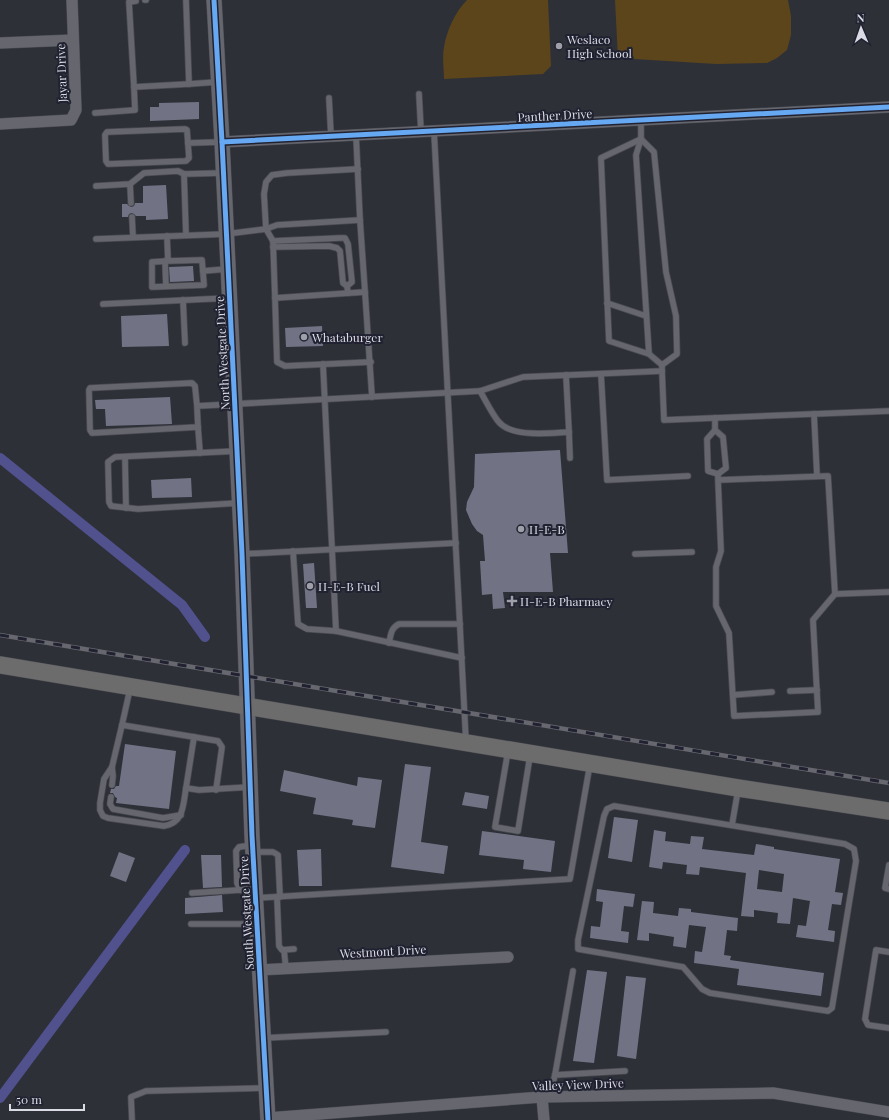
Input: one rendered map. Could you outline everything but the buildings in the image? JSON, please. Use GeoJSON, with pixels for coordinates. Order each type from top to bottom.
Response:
{"type":"FeatureCollection","features":[{"type":"Feature","properties":{"kind":"main road"},"geometry":{"type":"LineString","coordinates":[[0,665],[738,788],[889,811]]}},
{"type":"Feature","properties":{"kind":"street","name":"Jayar Drive"},"geometry":{"type":"LineString","coordinates":[[0,124],[71,120],[76,110],[72,0]]}},
{"type":"Feature","properties":{"kind":"street","name":"North Westgate Drive"},"geometry":{"type":"LineString","coordinates":[[214,0],[235,404],[247,706]]}},
{"type":"Feature","properties":{"kind":"street"},"geometry":{"type":"LineString","coordinates":[[0,43],[73,40]]}},
{"type":"Feature","properties":{"kind":"street","name":"Panther Drive"},"geometry":{"type":"LineString","coordinates":[[222,142],[889,107]]}},
{"type":"Feature","properties":{"kind":"street","name":"South Westgate Drive"},"geometry":{"type":"LineString","coordinates":[[247,706],[267,1119]]}},
{"type":"Feature","properties":{"kind":"street","name":"Westmont Drive"},"geometry":{"type":"LineString","coordinates":[[260,970],[508,957]]}},
{"type":"Feature","properties":{"kind":"street","name":"Valley View Drive"},"geometry":{"type":"LineString","coordinates":[[267,1119],[546,1097],[773,1093],[889,1112]]}},
{"type":"Feature","properties":{"kind":"street"},"geometry":{"type":"LineString","coordinates":[[544,1120],[546,1097]]}},
{"type":"Feature","properties":{"kind":"lane"},"geometry":{"type":"LineString","coordinates":[[186,0],[189,84]]}},
{"type":"Feature","properties":{"kind":"lane"},"geometry":{"type":"LineString","coordinates":[[95,113],[135,110],[129,2],[136,1]]}},
{"type":"Feature","properties":{"kind":"lane"},"geometry":{"type":"LineString","coordinates":[[134,87],[219,82]]}},
{"type":"Feature","properties":{"kind":"lane"},"geometry":{"type":"LineString","coordinates":[[419,94],[421,131]]}},
{"type":"Feature","properties":{"kind":"lane"},"geometry":{"type":"LineString","coordinates":[[329,98],[331,136]]}},
{"type":"Feature","properties":{"kind":"lane"},"geometry":{"type":"LineString","coordinates":[[641,120],[642,139],[636,155],[649,354]]}},
{"type":"Feature","properties":{"kind":"lane"},"geometry":{"type":"LineString","coordinates":[[185,129],[187,130],[188,143],[189,158],[186,160],[108,164],[106,161],[105,135],[107,132],[185,129]]}},
{"type":"Feature","properties":{"kind":"lane"},"geometry":{"type":"LineString","coordinates":[[434,131],[466,742]]}},
{"type":"Feature","properties":{"kind":"lane"},"geometry":{"type":"LineString","coordinates":[[356,135],[372,397]]}},
{"type":"Feature","properties":{"kind":"lane"},"geometry":{"type":"LineString","coordinates":[[642,139],[601,158],[609,341],[649,354],[662,368],[664,420],[889,412]]}},
{"type":"Feature","properties":{"kind":"lane"},"geometry":{"type":"LineString","coordinates":[[197,406],[448,392],[480,392],[523,377],[601,374],[662,368],[677,354],[676,316],[666,272],[654,152],[642,139]]}},
{"type":"Feature","properties":{"kind":"lane"},"geometry":{"type":"LineString","coordinates":[[188,143],[222,142]]}},
{"type":"Feature","properties":{"kind":"lane"},"geometry":{"type":"LineString","coordinates":[[358,169],[272,175],[264,187],[266,229],[273,244],[277,362],[285,366],[371,362]]}},
{"type":"Feature","properties":{"kind":"lane"},"geometry":{"type":"LineString","coordinates":[[96,186],[130,184],[144,173],[178,172],[184,174],[224,172]]}},
{"type":"Feature","properties":{"kind":"lane"},"geometry":{"type":"LineString","coordinates":[[184,174],[186,235]]}},
{"type":"Feature","properties":{"kind":"lane"},"geometry":{"type":"LineString","coordinates":[[130,184],[131,203]]}},
{"type":"Feature","properties":{"kind":"lane"},"geometry":{"type":"LineString","coordinates":[[132,217],[132,237]]}},
{"type":"Feature","properties":{"kind":"lane"},"geometry":{"type":"LineString","coordinates":[[96,239],[226,234],[266,229],[277,225],[360,220]]}},
{"type":"Feature","properties":{"kind":"lane"},"geometry":{"type":"LineString","coordinates":[[166,286],[167,236]]}},
{"type":"Feature","properties":{"kind":"lane"},"geometry":{"type":"LineString","coordinates":[[273,244],[345,238],[348,244],[352,282],[347,286]]}},
{"type":"Feature","properties":{"kind":"lane"},"geometry":{"type":"LineString","coordinates":[[273,244],[329,246],[337,248],[340,251],[343,283],[347,286],[348,293]]}},
{"type":"Feature","properties":{"kind":"lane"},"geometry":{"type":"LineString","coordinates":[[202,260],[204,285],[152,286],[152,262],[166,261],[202,260]]}},
{"type":"Feature","properties":{"kind":"lane"},"geometry":{"type":"LineString","coordinates":[[203,271],[228,269]]}},
{"type":"Feature","properties":{"kind":"lane"},"geometry":{"type":"LineString","coordinates":[[275,298],[365,292]]}},
{"type":"Feature","properties":{"kind":"lane"},"geometry":{"type":"LineString","coordinates":[[103,304],[230,298]]}},
{"type":"Feature","properties":{"kind":"lane"},"geometry":{"type":"LineString","coordinates":[[183,300],[185,343]]}},
{"type":"Feature","properties":{"kind":"lane"},"geometry":{"type":"LineString","coordinates":[[607,303],[646,316]]}},
{"type":"Feature","properties":{"kind":"lane"},"geometry":{"type":"LineString","coordinates":[[323,364],[336,632]]}},
{"type":"Feature","properties":{"kind":"lane"},"geometry":{"type":"LineString","coordinates":[[601,374],[607,480],[688,476]]}},
{"type":"Feature","properties":{"kind":"lane"},"geometry":{"type":"LineString","coordinates":[[566,375],[570,458]]}},
{"type":"Feature","properties":{"kind":"lane"},"geometry":{"type":"LineString","coordinates":[[198,427],[92,433],[90,430],[89,390],[90,388],[192,383],[195,386],[200,453]]}},
{"type":"Feature","properties":{"kind":"lane"},"geometry":{"type":"LineString","coordinates":[[480,392],[498,422],[514,431],[535,434],[569,432]]}},
{"type":"Feature","properties":{"kind":"lane"},"geometry":{"type":"LineString","coordinates":[[814,414],[817,476]]}},
{"type":"Feature","properties":{"kind":"lane"},"geometry":{"type":"LineString","coordinates":[[715,418],[715,430],[706,439],[708,471],[718,477],[828,476],[835,594],[813,620],[818,712],[734,716],[729,633],[716,606],[716,567],[721,551],[718,477],[726,468],[723,437],[715,430]]}},
{"type":"Feature","properties":{"kind":"lane"},"geometry":{"type":"LineString","coordinates":[[237,451],[115,457],[108,462],[109,502],[111,506],[138,509],[239,503]]}},
{"type":"Feature","properties":{"kind":"lane"},"geometry":{"type":"LineString","coordinates":[[125,457],[126,508]]}},
{"type":"Feature","properties":{"kind":"lane"},"geometry":{"type":"LineString","coordinates":[[242,554],[456,543]]}},
{"type":"Feature","properties":{"kind":"lane"},"geometry":{"type":"LineString","coordinates":[[293,551],[298,624],[307,629],[336,632],[462,658]]}},
{"type":"Feature","properties":{"kind":"lane"},"geometry":{"type":"LineString","coordinates":[[635,554],[692,552]]}},
{"type":"Feature","properties":{"kind":"lane"},"geometry":{"type":"LineString","coordinates":[[835,594],[889,592]]}},
{"type":"Feature","properties":{"kind":"lane"},"geometry":{"type":"LineString","coordinates":[[388,643],[392,630],[399,624],[460,624]]}},
{"type":"Feature","properties":{"kind":"lane"},"geometry":{"type":"LineString","coordinates":[[112,785],[112,767],[130,686]]}},
{"type":"Feature","properties":{"kind":"lane"},"geometry":{"type":"LineString","coordinates":[[790,691],[817,690]]}},
{"type":"Feature","properties":{"kind":"lane"},"geometry":{"type":"LineString","coordinates":[[732,695],[772,692]]}},
{"type":"Feature","properties":{"kind":"lane"},"geometry":{"type":"LineString","coordinates":[[122,725],[218,740],[222,747],[216,790]]}},
{"type":"Feature","properties":{"kind":"lane"},"geometry":{"type":"LineString","coordinates":[[112,767],[104,779],[100,803],[100,810],[103,816],[164,826],[172,825],[181,815],[194,737]]}},
{"type":"Feature","properties":{"kind":"lane"},"geometry":{"type":"LineString","coordinates":[[509,749],[495,827],[510,830],[518,831],[531,753]]}},
{"type":"Feature","properties":{"kind":"lane"},"geometry":{"type":"LineString","coordinates":[[192,893],[240,890],[278,897],[570,879],[591,763]]}},
{"type":"Feature","properties":{"kind":"lane"},"geometry":{"type":"LineString","coordinates":[[186,788],[216,790],[250,787]]}},
{"type":"Feature","properties":{"kind":"lane"},"geometry":{"type":"LineString","coordinates":[[732,825],[738,788]]}},
{"type":"Feature","properties":{"kind":"lane"},"geometry":{"type":"LineString","coordinates":[[111,796],[110,804],[113,809],[163,818],[181,815]]}},
{"type":"Feature","properties":{"kind":"lane"},"geometry":{"type":"LineString","coordinates":[[614,806],[732,825],[845,844],[854,849],[856,861],[832,1008],[828,1011],[710,993],[702,989],[683,968],[578,949],[578,940],[604,816],[607,809],[614,806]]}},
{"type":"Feature","properties":{"kind":"lane"},"geometry":{"type":"LineString","coordinates":[[240,890],[237,883],[236,851],[239,847],[273,852],[278,855],[279,946],[282,950],[294,950]]}},
{"type":"Feature","properties":{"kind":"lane"},"geometry":{"type":"LineString","coordinates":[[889,865],[886,888],[889,889]]}},
{"type":"Feature","properties":{"kind":"lane"},"geometry":{"type":"LineString","coordinates":[[191,924],[257,924]]}},
{"type":"Feature","properties":{"kind":"lane"},"geometry":{"type":"LineString","coordinates":[[284,950],[286,969]]}},
{"type":"Feature","properties":{"kind":"lane"},"geometry":{"type":"LineString","coordinates":[[889,952],[876,950],[864,1019],[868,1025],[889,1028]]}},
{"type":"Feature","properties":{"kind":"lane"},"geometry":{"type":"LineString","coordinates":[[546,1097],[555,1075],[573,971]]}},
{"type":"Feature","properties":{"kind":"lane"},"geometry":{"type":"LineString","coordinates":[[263,1038],[386,1032]]}},
{"type":"Feature","properties":{"kind":"lane"},"geometry":{"type":"LineString","coordinates":[[555,1075],[625,1071]]}},
{"type":"Feature","properties":{"kind":"lane"},"geometry":{"type":"LineString","coordinates":[[132,1120],[131,1097],[146,1091],[266,1088]]}},
{"type":"Feature","properties":{"kind":"shaded area"},"geometry":{"type":"Polygon","coordinates":[[[467,0],[548,0],[551,66],[543,74],[444,79],[443,51],[447,34],[455,16],[467,0]]]}},
{"type":"Feature","properties":{"kind":"shaded area"},"geometry":{"type":"Polygon","coordinates":[[[615,0],[788,0],[791,16],[791,35],[787,50],[777,58],[767,63],[716,64],[618,58],[615,0]]]}},
{"type":"Feature","properties":{"kind":"waterway"},"geometry":{"type":"LineString","coordinates":[[0,458],[182,605],[205,637]]}},
{"type":"Feature","properties":{"kind":"waterway"},"geometry":{"type":"LineString","coordinates":[[0,1098],[185,850]]}},
{"type":"Feature","properties":{"kind":"railway"},"geometry":{"type":"LineString","coordinates":[[0,635],[889,783]]}},
{"type":"Feature","properties":{"kind":"cycle path"},"geometry":{"type":"LineString","coordinates":[[214,0],[242,554],[252,836],[268,1120]]}},
{"type":"Feature","properties":{"kind":"cycle path"},"geometry":{"type":"LineString","coordinates":[[222,142],[889,107]]}},
{"type":"Feature","properties":{"kind":"place","name":"Weslaco High School"},"geometry":{"type":"Point","coordinates":[559,46]}},
{"type":"Feature","properties":{"kind":"place","name":"Whataburger"},"geometry":{"type":"Point","coordinates":[304,337]}},
{"type":"Feature","properties":{"kind":"place","name":"H-E-B"},"geometry":{"type":"Point","coordinates":[521,529]}},
{"type":"Feature","properties":{"kind":"place","name":"H-E-B Fuel"},"geometry":{"type":"Point","coordinates":[310,586]}},
{"type":"Feature","properties":{"kind":"place","name":"H-E-B Pharmacy"},"geometry":{"type":"Point","coordinates":[512,601]}}]}
